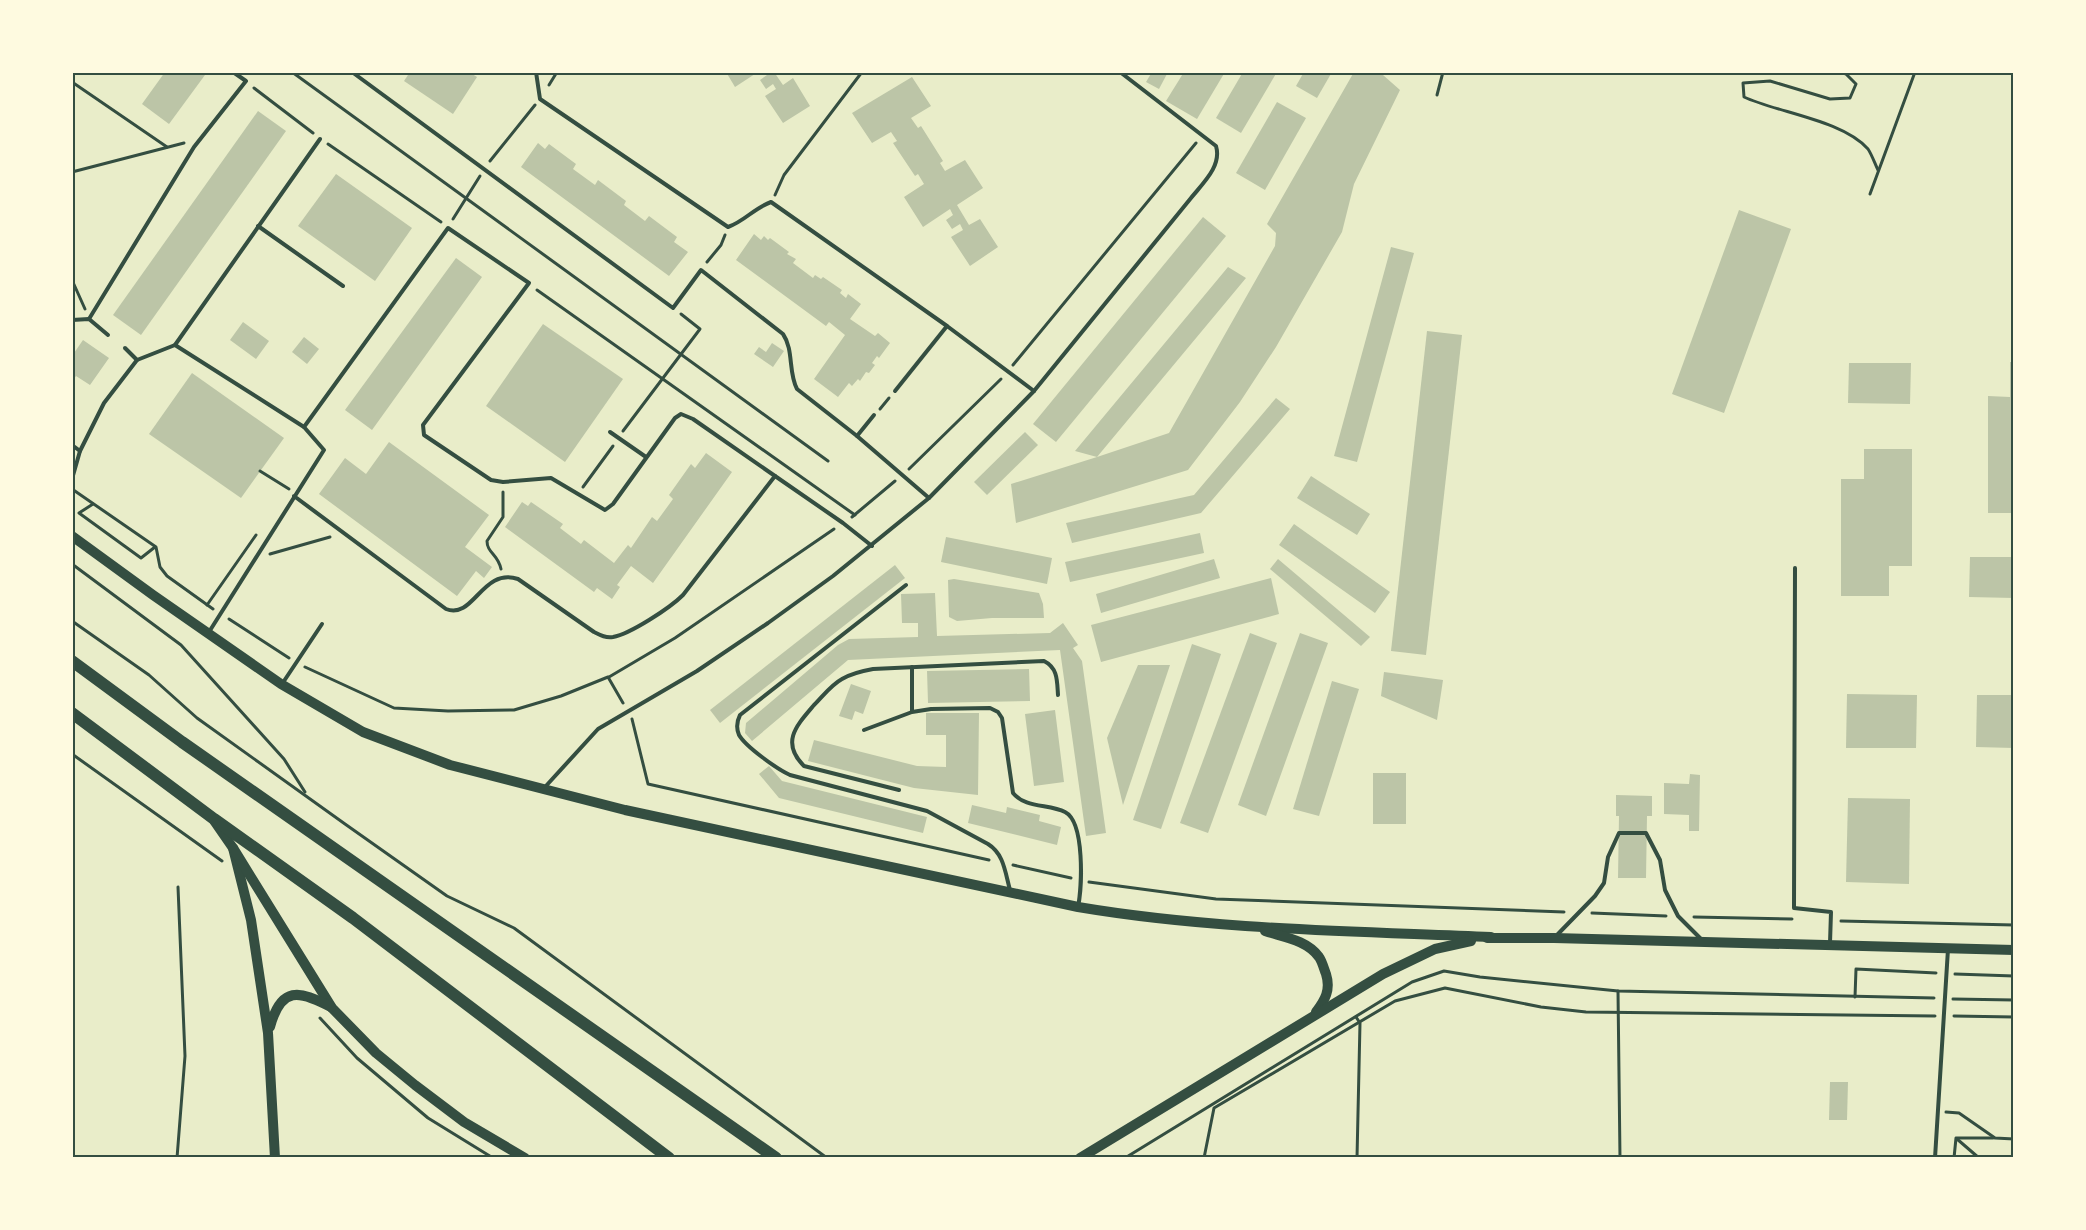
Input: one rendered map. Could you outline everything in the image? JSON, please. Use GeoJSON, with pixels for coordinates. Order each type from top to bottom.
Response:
{"type":"FeatureCollection","features":[{"type":"Feature","properties":{"kind":"main road"},"geometry":{"type":"LineString","coordinates":[[72,536],[281,684],[363,732],[450,765],[625,810],[1078,908],[1145,918],[1247,926],[1491,938],[1703,941],[2014,950]]}},
{"type":"Feature","properties":{"kind":"main road"},"geometry":{"type":"LineString","coordinates":[[72,661],[191,749],[776,1158]]}},
{"type":"Feature","properties":{"kind":"main road"},"geometry":{"type":"LineString","coordinates":[[72,713],[213,819],[353,918],[669,1158]]}},
{"type":"Feature","properties":{"kind":"main road"},"geometry":{"type":"LineString","coordinates":[[213,819],[332,1008],[376,1053],[415,1085],[464,1122],[525,1158]]}},
{"type":"Feature","properties":{"kind":"main road"},"geometry":{"type":"LineString","coordinates":[[233,848],[251,920],[268,1033],[275,1158]]}},
{"type":"Feature","properties":{"kind":"main road"},"geometry":{"type":"LineString","coordinates":[[1247,926],[1296,941],[1310,948],[1320,958],[1328,981],[1326,999],[1310,1020]]}},
{"type":"Feature","properties":{"kind":"main road"},"geometry":{"type":"LineString","coordinates":[[1080,1158],[1383,974],[1435,949],[1491,938]]}},
{"type":"Feature","properties":{"kind":"main road"},"geometry":{"type":"LineString","coordinates":[[268,1033],[273,1012],[288,995],[296,993],[311,996],[332,1008]]}},
{"type":"Feature","properties":{"kind":"lane"},"geometry":{"type":"LineString","coordinates":[[89,319],[194,147],[246,81],[233,72]]}},
{"type":"Feature","properties":{"kind":"lane"},"geometry":{"type":"LineString","coordinates":[[352,72],[673,308],[701,270],[783,334],[788,346],[793,382],[797,389],[857,436],[929,498]]}},
{"type":"Feature","properties":{"kind":"lane"},"geometry":{"type":"LineString","coordinates":[[536,72],[540,99],[728,227],[740,223],[758,207],[771,202],[947,326],[1035,392]]}},
{"type":"Feature","properties":{"kind":"lane"},"geometry":{"type":"LineString","coordinates":[[544,788],[598,729],[697,671],[768,623],[872,546],[929,498],[1035,392],[1215,166],[1218,153],[1216,146],[1120,72]]}},
{"type":"Feature","properties":{"kind":"lane"},"geometry":{"type":"LineString","coordinates":[[72,479],[80,451],[104,403],[137,360],[175,345],[320,139]]}},
{"type":"Feature","properties":{"kind":"lane"},"geometry":{"type":"LineString","coordinates":[[258,226],[343,286]]}},
{"type":"Feature","properties":{"kind":"lane"},"geometry":{"type":"LineString","coordinates":[[304,427],[448,228],[528,284],[423,426],[424,435],[491,480],[503,482],[551,478],[605,510],[609,508],[675,418],[678,415],[686,415],[872,546]]}},
{"type":"Feature","properties":{"kind":"lane"},"geometry":{"type":"LineString","coordinates":[[72,320],[89,319],[108,335]]}},
{"type":"Feature","properties":{"kind":"lane"},"geometry":{"type":"LineString","coordinates":[[895,391],[947,326]]}},
{"type":"Feature","properties":{"kind":"lane"},"geometry":{"type":"LineString","coordinates":[[175,345],[304,427],[324,450],[209,633]]}},
{"type":"Feature","properties":{"kind":"lane"},"geometry":{"type":"LineString","coordinates":[[125,348],[137,360]]}},
{"type":"Feature","properties":{"kind":"lane"},"geometry":{"type":"LineString","coordinates":[[857,436],[874,415]]}},
{"type":"Feature","properties":{"kind":"lane"},"geometry":{"type":"LineString","coordinates":[[610,432],[646,457]]}},
{"type":"Feature","properties":{"kind":"lane"},"geometry":{"type":"LineString","coordinates":[[72,445],[80,451]]}},
{"type":"Feature","properties":{"kind":"lane"},"geometry":{"type":"LineString","coordinates":[[295,495],[343,533],[451,611],[462,609],[496,578],[509,576],[518,579],[603,636],[611,637],[622,634],[671,607],[683,596],[775,476]]}},
{"type":"Feature","properties":{"kind":"lane"},"geometry":{"type":"LineString","coordinates":[[1795,567],[1794,908],[1831,912],[1830,944]]}},
{"type":"Feature","properties":{"kind":"lane"},"geometry":{"type":"LineString","coordinates":[[906,585],[740,715],[739,734],[744,741],[790,775],[927,811],[995,848],[1003,863],[1010,893]]}},
{"type":"Feature","properties":{"kind":"lane"},"geometry":{"type":"LineString","coordinates":[[281,684],[322,624]]}},
{"type":"Feature","properties":{"kind":"lane"},"geometry":{"type":"LineString","coordinates":[[899,790],[804,766],[795,755],[792,739],[796,726],[839,681],[859,672],[912,667],[1044,662],[1056,673],[1058,695]]}},
{"type":"Feature","properties":{"kind":"lane"},"geometry":{"type":"LineString","coordinates":[[912,667],[912,712]]}},
{"type":"Feature","properties":{"kind":"lane"},"geometry":{"type":"LineString","coordinates":[[864,730],[912,712],[931,709],[990,708],[998,712],[1002,718],[1013,793],[1023,801],[1064,811],[1071,816],[1076,826],[1082,881],[1078,908]]}},
{"type":"Feature","properties":{"kind":"lane"},"geometry":{"type":"LineString","coordinates":[[1554,938],[1604,883],[1608,857],[1619,833],[1646,833],[1660,860],[1665,890],[1678,916],[1703,941]]}},
{"type":"Feature","properties":{"kind":"lane"},"geometry":{"type":"LineString","coordinates":[[1935,1158],[1948,948]]}},
{"type":"Feature","properties":{"kind":"path"},"geometry":{"type":"LineString","coordinates":[[292,72],[828,462]]}},
{"type":"Feature","properties":{"kind":"path"},"geometry":{"type":"LineString","coordinates":[[246,81],[320,139],[448,228],[484,168],[540,99],[557,72]]}},
{"type":"Feature","properties":{"kind":"path"},"geometry":{"type":"LineString","coordinates":[[771,202],[784,175],[862,72]]}},
{"type":"Feature","properties":{"kind":"path"},"geometry":{"type":"LineString","coordinates":[[1437,95],[1443,72]]}},
{"type":"Feature","properties":{"kind":"path"},"geometry":{"type":"LineString","coordinates":[[1841,72],[1856,84],[1850,98],[1830,99],[1770,81],[1743,83],[1744,97],[1761,105],[1810,118],[1847,135],[1868,150],[1878,170]]}},
{"type":"Feature","properties":{"kind":"path"},"geometry":{"type":"LineString","coordinates":[[1870,194],[1915,72]]}},
{"type":"Feature","properties":{"kind":"path"},"geometry":{"type":"LineString","coordinates":[[72,82],[166,147]]}},
{"type":"Feature","properties":{"kind":"path"},"geometry":{"type":"LineString","coordinates":[[72,489],[156,547],[160,567],[166,576],[207,605],[296,663],[394,708],[448,711],[514,710],[561,696],[608,677],[675,638],[843,524],[902,475],[951,430],[1008,371],[1203,135]]}},
{"type":"Feature","properties":{"kind":"path"},"geometry":{"type":"LineString","coordinates":[[72,172],[186,142],[194,147]]}},
{"type":"Feature","properties":{"kind":"path"},"geometry":{"type":"LineString","coordinates":[[701,270],[721,244],[728,227]]}},
{"type":"Feature","properties":{"kind":"path"},"geometry":{"type":"LineString","coordinates":[[72,280],[89,319]]}},
{"type":"Feature","properties":{"kind":"path"},"geometry":{"type":"LineString","coordinates":[[528,284],[855,514]]}},
{"type":"Feature","properties":{"kind":"path"},"geometry":{"type":"LineString","coordinates":[[579,494],[700,329],[673,308]]}},
{"type":"Feature","properties":{"kind":"path"},"geometry":{"type":"LineString","coordinates":[[874,415],[895,391]]}},
{"type":"Feature","properties":{"kind":"path"},"geometry":{"type":"LineString","coordinates":[[260,471],[295,495]]}},
{"type":"Feature","properties":{"kind":"path"},"geometry":{"type":"LineString","coordinates":[[502,576],[499,560],[489,549],[487,541],[503,517],[503,482]]}},
{"type":"Feature","properties":{"kind":"path"},"geometry":{"type":"LineString","coordinates":[[93,504],[79,513],[141,558],[156,547]]}},
{"type":"Feature","properties":{"kind":"path"},"geometry":{"type":"LineString","coordinates":[[244,552],[255,559],[343,533]]}},
{"type":"Feature","properties":{"kind":"path"},"geometry":{"type":"LineString","coordinates":[[207,605],[256,534]]}},
{"type":"Feature","properties":{"kind":"path"},"geometry":{"type":"LineString","coordinates":[[72,564],[181,645],[284,759],[306,794]]}},
{"type":"Feature","properties":{"kind":"path"},"geometry":{"type":"LineString","coordinates":[[72,621],[149,675],[197,718],[447,896],[514,928],[827,1158]]}},
{"type":"Feature","properties":{"kind":"path"},"geometry":{"type":"LineString","coordinates":[[608,677],[632,721],[648,784],[1082,881],[1216,899],[1796,920]]}},
{"type":"Feature","properties":{"kind":"path"},"geometry":{"type":"LineString","coordinates":[[72,754],[224,863]]}},
{"type":"Feature","properties":{"kind":"path"},"geometry":{"type":"LineString","coordinates":[[177,1158],[185,1056],[178,887]]}},
{"type":"Feature","properties":{"kind":"path"},"geometry":{"type":"LineString","coordinates":[[1831,920],[2014,926]]}},
{"type":"Feature","properties":{"kind":"path"},"geometry":{"type":"LineString","coordinates":[[1855,997],[1856,969],[1880,970]]}},
{"type":"Feature","properties":{"kind":"path"},"geometry":{"type":"LineString","coordinates":[[1125,1158],[1412,982],[1444,970],[1480,977],[1618,991],[2014,1000]]}},
{"type":"Feature","properties":{"kind":"path"},"geometry":{"type":"LineString","coordinates":[[1204,1158],[1214,1108],[1395,1001],[1444,988],[1541,1007],[1586,1012],[2014,1017]]}},
{"type":"Feature","properties":{"kind":"path"},"geometry":{"type":"LineString","coordinates":[[1618,991],[1620,1158]]}},
{"type":"Feature","properties":{"kind":"path"},"geometry":{"type":"LineString","coordinates":[[1355,1016],[1360,1023],[1357,1158]]}},
{"type":"Feature","properties":{"kind":"path"},"geometry":{"type":"LineString","coordinates":[[1938,1112],[1959,1113],[1995,1138]]}},
{"type":"Feature","properties":{"kind":"path"},"geometry":{"type":"LineString","coordinates":[[1956,1138],[2014,1138]]}},
{"type":"Feature","properties":{"kind":"path"},"geometry":{"type":"LineString","coordinates":[[1954,1158],[1956,1138]]}},
{"type":"Feature","properties":{"kind":"path"},"geometry":{"type":"LineString","coordinates":[[1956,1138],[1979,1158]]}},
{"type":"Feature","properties":{"kind":"building"},"geometry":{"type":"Polygon","coordinates":[[[165,72],[202,72],[205,75],[169,124],[142,104],[165,72]]]}},
{"type":"Feature","properties":{"kind":"building"},"geometry":{"type":"Polygon","coordinates":[[[410,72],[469,72],[477,77],[453,114],[404,81],[410,72]]]}},
{"type":"Feature","properties":{"kind":"building"},"geometry":{"type":"Polygon","coordinates":[[[726,72],[758,72],[735,87],[726,72]]]}},
{"type":"Feature","properties":{"kind":"building"},"geometry":{"type":"Polygon","coordinates":[[[765,72],[774,72],[783,85],[793,78],[810,106],[783,123],[765,96],[776,89],[773,84],[766,89],[760,80],[767,75],[765,72]]]}},
{"type":"Feature","properties":{"kind":"building"},"geometry":{"type":"Polygon","coordinates":[[[1152,72],[1168,72],[1159,89],[1146,82],[1152,72]]]}},
{"type":"Feature","properties":{"kind":"building"},"geometry":{"type":"Polygon","coordinates":[[[1184,72],[1225,72],[1197,119],[1166,101],[1184,72]]]}},
{"type":"Feature","properties":{"kind":"building"},"geometry":{"type":"Polygon","coordinates":[[[1243,72],[1277,72],[1241,133],[1216,118],[1243,72]]]}},
{"type":"Feature","properties":{"kind":"building"},"geometry":{"type":"Polygon","coordinates":[[[1304,72],[1332,72],[1317,98],[1296,86],[1304,72]]]}},
{"type":"Feature","properties":{"kind":"building"},"geometry":{"type":"Polygon","coordinates":[[[1354,72],[1384,72],[1383,75],[1400,90],[1354,184],[1342,232],[1276,347],[1240,402],[1188,470],[1016,523],[1011,484],[1169,433],[1275,246],[1276,233],[1267,224],[1354,72]]]}},
{"type":"Feature","properties":{"kind":"building"},"geometry":{"type":"Polygon","coordinates":[[[912,77],[931,106],[911,118],[918,128],[921,126],[943,161],[940,163],[945,171],[965,160],[983,188],[957,205],[969,225],[980,219],[998,247],[970,266],[951,237],[963,230],[960,224],[952,229],[946,220],[953,215],[950,209],[923,227],[904,197],[924,184],[918,174],[915,176],[893,143],[897,141],[891,132],[872,143],[852,113],[912,77]]]}},
{"type":"Feature","properties":{"kind":"building"},"geometry":{"type":"Polygon","coordinates":[[[1277,102],[1306,118],[1265,190],[1236,173],[1277,102]]]}},
{"type":"Feature","properties":{"kind":"building"},"geometry":{"type":"Polygon","coordinates":[[[258,111],[286,131],[141,335],[113,315],[258,111]]]}},
{"type":"Feature","properties":{"kind":"building"},"geometry":{"type":"Polygon","coordinates":[[[538,143],[545,149],[549,144],[576,164],[573,169],[595,185],[598,180],[626,201],[624,205],[645,221],[649,216],[677,237],[674,242],[688,252],[669,276],[521,167],[538,143]]]}},
{"type":"Feature","properties":{"kind":"building"},"geometry":{"type":"Polygon","coordinates":[[[336,174],[412,228],[375,281],[298,226],[336,174]]]}},
{"type":"Feature","properties":{"kind":"building"},"geometry":{"type":"Polygon","coordinates":[[[1739,210],[1791,229],[1724,413],[1672,394],[1739,210]]]}},
{"type":"Feature","properties":{"kind":"building"},"geometry":{"type":"Polygon","coordinates":[[[1203,217],[1226,236],[1056,442],[1033,424],[1203,217]]]}},
{"type":"Feature","properties":{"kind":"building"},"geometry":{"type":"Polygon","coordinates":[[[754,234],[761,240],[764,236],[768,240],[770,238],[789,252],[787,254],[796,259],[793,263],[813,278],[815,275],[821,279],[823,277],[842,290],[840,293],[846,298],[848,294],[861,304],[850,319],[875,336],[878,333],[890,343],[879,358],[877,356],[872,363],[875,365],[869,373],[866,372],[860,381],[858,379],[852,386],[849,383],[838,397],[814,379],[845,335],[829,322],[826,326],[736,260],[754,234]]]}},
{"type":"Feature","properties":{"kind":"building"},"geometry":{"type":"Polygon","coordinates":[[[1391,247],[1414,253],[1357,462],[1334,456],[1391,247]]]}},
{"type":"Feature","properties":{"kind":"building"},"geometry":{"type":"Polygon","coordinates":[[[456,258],[482,277],[372,430],[345,410],[456,258]]]}},
{"type":"Feature","properties":{"kind":"building"},"geometry":{"type":"Polygon","coordinates":[[[1228,267],[1246,278],[1097,457],[1075,451],[1228,267]]]}},
{"type":"Feature","properties":{"kind":"building"},"geometry":{"type":"Polygon","coordinates":[[[243,322],[269,341],[256,359],[230,340],[243,322]]]}},
{"type":"Feature","properties":{"kind":"building"},"geometry":{"type":"Polygon","coordinates":[[[543,324],[623,379],[565,462],[486,406],[543,324]]]}},
{"type":"Feature","properties":{"kind":"building"},"geometry":{"type":"Polygon","coordinates":[[[1427,331],[1462,335],[1426,655],[1391,651],[1427,331]]]}},
{"type":"Feature","properties":{"kind":"building"},"geometry":{"type":"Polygon","coordinates":[[[304,337],[319,349],[307,364],[292,352],[304,337]]]}},
{"type":"Feature","properties":{"kind":"building"},"geometry":{"type":"Polygon","coordinates":[[[83,340],[109,358],[90,385],[76,376],[72,382],[72,356],[83,340]]]}},
{"type":"Feature","properties":{"kind":"building"},"geometry":{"type":"Polygon","coordinates":[[[772,343],[784,351],[773,367],[754,354],[759,347],[766,352],[772,343]]]}},
{"type":"Feature","properties":{"kind":"building"},"geometry":{"type":"Polygon","coordinates":[[[2010,362],[2014,362],[2014,513],[1988,513],[1988,396],[2010,397],[2010,362]]]}},
{"type":"Feature","properties":{"kind":"building"},"geometry":{"type":"Polygon","coordinates":[[[1849,363],[1911,363],[1910,404],[1848,403],[1849,363]]]}},
{"type":"Feature","properties":{"kind":"building"},"geometry":{"type":"Polygon","coordinates":[[[192,373],[284,438],[241,498],[149,434],[192,373]]]}},
{"type":"Feature","properties":{"kind":"building"},"geometry":{"type":"Polygon","coordinates":[[[1276,398],[1290,409],[1201,513],[1072,543],[1066,523],[1194,495],[1276,398]]]}},
{"type":"Feature","properties":{"kind":"building"},"geometry":{"type":"Polygon","coordinates":[[[1025,432],[1038,445],[987,495],[974,482],[1025,432]]]}},
{"type":"Feature","properties":{"kind":"building"},"geometry":{"type":"Polygon","coordinates":[[[389,442],[489,515],[465,547],[492,567],[484,578],[476,571],[457,596],[319,494],[345,458],[366,474],[389,442]]]}},
{"type":"Feature","properties":{"kind":"building"},"geometry":{"type":"Polygon","coordinates":[[[1864,449],[1912,449],[1912,566],[1889,566],[1889,596],[1841,596],[1841,479],[1864,479],[1864,449]]]}},
{"type":"Feature","properties":{"kind":"building"},"geometry":{"type":"Polygon","coordinates":[[[706,453],[732,472],[653,583],[631,566],[617,585],[620,587],[612,599],[597,588],[594,592],[505,527],[522,502],[528,506],[531,502],[563,524],[560,528],[581,544],[584,540],[614,563],[628,545],[631,548],[652,517],[657,521],[673,499],[669,495],[691,464],[695,468],[706,453]]]}},
{"type":"Feature","properties":{"kind":"building"},"geometry":{"type":"Polygon","coordinates":[[[1311,476],[1370,514],[1357,535],[1297,498],[1311,476]]]}},
{"type":"Feature","properties":{"kind":"building"},"geometry":{"type":"Polygon","coordinates":[[[1294,524],[1390,592],[1375,613],[1279,545],[1294,524]]]}},
{"type":"Feature","properties":{"kind":"building"},"geometry":{"type":"Polygon","coordinates":[[[1200,533],[1204,553],[1070,582],[1065,562],[1200,533]]]}},
{"type":"Feature","properties":{"kind":"building"},"geometry":{"type":"Polygon","coordinates":[[[946,537],[1052,558],[1047,584],[941,562],[946,537]]]}},
{"type":"Feature","properties":{"kind":"building"},"geometry":{"type":"Polygon","coordinates":[[[1970,557],[2014,557],[2014,598],[1969,597],[1970,557]]]}},
{"type":"Feature","properties":{"kind":"building"},"geometry":{"type":"Polygon","coordinates":[[[1214,559],[1220,578],[1101,613],[1096,594],[1214,559]]]}},
{"type":"Feature","properties":{"kind":"building"},"geometry":{"type":"Polygon","coordinates":[[[1278,559],[1370,637],[1361,646],[1270,569],[1278,559]]]}},
{"type":"Feature","properties":{"kind":"building"},"geometry":{"type":"Polygon","coordinates":[[[895,565],[905,578],[720,723],[710,710],[895,565]]]}},
{"type":"Feature","properties":{"kind":"building"},"geometry":{"type":"Polygon","coordinates":[[[1271,578],[1279,614],[1101,662],[1091,625],[1271,578]]]}},
{"type":"Feature","properties":{"kind":"building"},"geometry":{"type":"Polygon","coordinates":[[[954,579],[1039,593],[1044,618],[957,621],[949,617],[948,580],[954,579]]]}},
{"type":"Feature","properties":{"kind":"building"},"geometry":{"type":"Polygon","coordinates":[[[935,593],[937,636],[1050,633],[1063,623],[1078,645],[1073,648],[1082,661],[1106,833],[1086,836],[1060,650],[848,660],[752,741],[745,733],[746,723],[838,645],[849,639],[918,637],[918,623],[902,623],[901,594],[935,593]]]}},
{"type":"Feature","properties":{"kind":"building"},"geometry":{"type":"Polygon","coordinates":[[[1250,633],[1277,643],[1208,833],[1180,823],[1250,633]]]}},
{"type":"Feature","properties":{"kind":"building"},"geometry":{"type":"Polygon","coordinates":[[[1300,633],[1328,643],[1266,816],[1238,805],[1300,633]]]}},
{"type":"Feature","properties":{"kind":"building"},"geometry":{"type":"Polygon","coordinates":[[[1192,644],[1221,654],[1161,829],[1133,820],[1192,644]]]}},
{"type":"Feature","properties":{"kind":"building"},"geometry":{"type":"Polygon","coordinates":[[[1138,665],[1170,665],[1123,805],[1107,738],[1138,665]]]}},
{"type":"Feature","properties":{"kind":"building"},"geometry":{"type":"Polygon","coordinates":[[[1029,669],[1030,701],[928,703],[927,671],[1029,669]]]}},
{"type":"Feature","properties":{"kind":"building"},"geometry":{"type":"Polygon","coordinates":[[[1384,672],[1443,680],[1437,720],[1381,696],[1384,672]]]}},
{"type":"Feature","properties":{"kind":"building"},"geometry":{"type":"Polygon","coordinates":[[[1332,681],[1359,689],[1319,816],[1293,809],[1332,681]]]}},
{"type":"Feature","properties":{"kind":"building"},"geometry":{"type":"Polygon","coordinates":[[[851,684],[871,691],[863,714],[855,711],[852,720],[839,716],[851,684]]]}},
{"type":"Feature","properties":{"kind":"building"},"geometry":{"type":"Polygon","coordinates":[[[1847,694],[1917,695],[1916,748],[1846,748],[1847,694]]]}},
{"type":"Feature","properties":{"kind":"building"},"geometry":{"type":"Polygon","coordinates":[[[1977,695],[2014,695],[2014,748],[1976,747],[1977,695]]]}},
{"type":"Feature","properties":{"kind":"building"},"geometry":{"type":"Polygon","coordinates":[[[1055,710],[1064,782],[1034,786],[1025,714],[1055,710]]]}},
{"type":"Feature","properties":{"kind":"building"},"geometry":{"type":"Polygon","coordinates":[[[926,713],[979,713],[978,795],[914,788],[808,761],[814,740],[917,766],[946,767],[946,735],[926,735],[926,713]]]}},
{"type":"Feature","properties":{"kind":"building"},"geometry":{"type":"Polygon","coordinates":[[[769,766],[782,781],[927,817],[923,833],[779,798],[759,774],[769,766]]]}},
{"type":"Feature","properties":{"kind":"building"},"geometry":{"type":"Polygon","coordinates":[[[1373,773],[1406,773],[1406,824],[1373,824],[1373,773]]]}},
{"type":"Feature","properties":{"kind":"building"},"geometry":{"type":"Polygon","coordinates":[[[1690,774],[1700,775],[1699,831],[1689,831],[1689,815],[1664,814],[1664,783],[1689,784],[1690,774]]]}},
{"type":"Feature","properties":{"kind":"building"},"geometry":{"type":"Polygon","coordinates":[[[1616,795],[1652,796],[1652,816],[1647,816],[1646,878],[1618,878],[1619,816],[1616,816],[1616,795]]]}},
{"type":"Feature","properties":{"kind":"building"},"geometry":{"type":"Polygon","coordinates":[[[1848,798],[1910,799],[1909,884],[1846,882],[1848,798]]]}},
{"type":"Feature","properties":{"kind":"building"},"geometry":{"type":"Polygon","coordinates":[[[972,805],[1006,813],[1007,807],[1040,815],[1039,821],[1061,827],[1057,845],[968,823],[972,805]]]}},
{"type":"Feature","properties":{"kind":"building"},"geometry":{"type":"Polygon","coordinates":[[[1830,1082],[1848,1082],[1847,1120],[1829,1120],[1830,1082]]]}}]}
